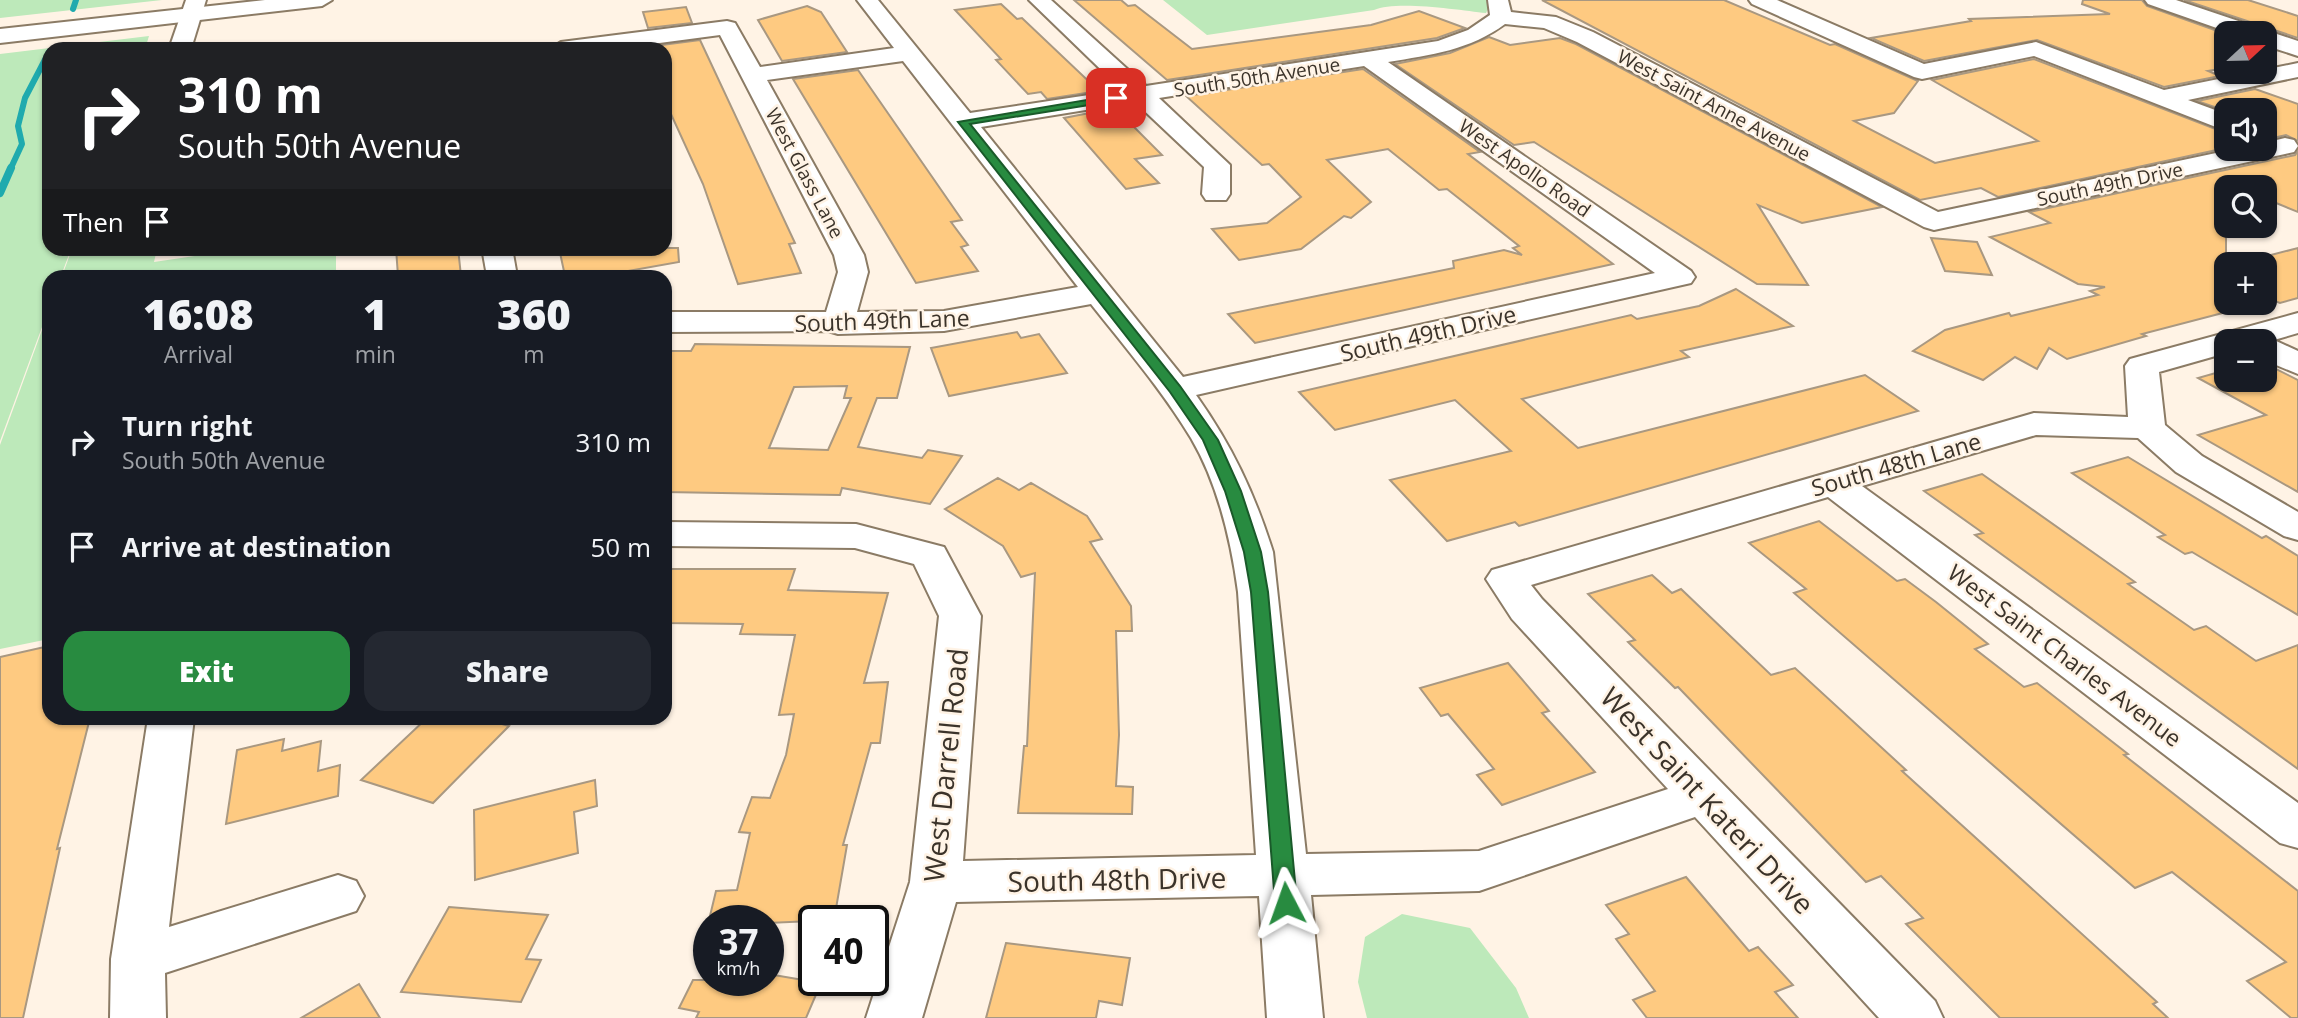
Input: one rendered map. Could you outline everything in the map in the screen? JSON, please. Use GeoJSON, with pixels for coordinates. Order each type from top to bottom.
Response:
{"type":"FeatureCollection","features":[{"type":"Feature","properties":{"kind":"street"},"geometry":{"type":"LineString","coordinates":[[0,36],[238,0]]}},
{"type":"Feature","properties":{"kind":"street"},"geometry":{"type":"LineString","coordinates":[[0,26],[194,7],[322,0]]}},
{"type":"Feature","properties":{"kind":"street"},"geometry":{"type":"LineString","coordinates":[[867,0],[1175,389],[1210,440],[1241,511],[1253,552],[1259,592],[1295,1018]]}},
{"type":"Feature","properties":{"kind":"street"},"geometry":{"type":"LineString","coordinates":[[1039,0],[1217,165],[1216,194]]}},
{"type":"Feature","properties":{"kind":"street"},"geometry":{"type":"LineString","coordinates":[[1759,0],[1922,72],[2036,49],[2214,118]]}},
{"type":"Feature","properties":{"kind":"street"},"geometry":{"type":"LineString","coordinates":[[2155,0],[2217,21]]}},
{"type":"Feature","properties":{"kind":"street"},"geometry":{"type":"LineString","coordinates":[[182,42],[194,7]]}},
{"type":"Feature","properties":{"kind":"street","name":"South 50th Avenue"},"geometry":{"type":"LineString","coordinates":[[963,122],[1442,47],[1476,35],[1500,8]]}},
{"type":"Feature","properties":{"kind":"street","name":"West Saint Anne Avenue"},"geometry":{"type":"LineString","coordinates":[[1500,8],[1548,22],[1585,37],[1934,221]]}},
{"type":"Feature","properties":{"kind":"street","name":"West Glass Lane"},"geometry":{"type":"LineString","coordinates":[[616,42],[727,28],[849,255],[853,272],[838,324]]}},
{"type":"Feature","properties":{"kind":"street"},"geometry":{"type":"LineString","coordinates":[[2277,42],[2298,49]]}},
{"type":"Feature","properties":{"kind":"street"},"geometry":{"type":"LineString","coordinates":[[753,75],[910,53]]}},
{"type":"Feature","properties":{"kind":"street","name":"West Apollo Road"},"geometry":{"type":"LineString","coordinates":[[1370,60],[1680,277]]}},
{"type":"Feature","properties":{"kind":"street"},"geometry":{"type":"LineString","coordinates":[[2161,97],[2298,70]]}},
{"type":"Feature","properties":{"kind":"street","name":"South 49th Drive"},"geometry":{"type":"LineString","coordinates":[[1934,221],[2282,145]]}},
{"type":"Feature","properties":{"kind":"street","name":"South 49th Drive"},"geometry":{"type":"LineString","coordinates":[[1175,389],[1680,277]]}},
{"type":"Feature","properties":{"kind":"street","name":"South 49th Lane"},"geometry":{"type":"LineString","coordinates":[[672,322],[838,324],[944,321],[1098,293]]}},
{"type":"Feature","properties":{"kind":"street"},"geometry":{"type":"LineString","coordinates":[[2277,330],[2298,323]]}},
{"type":"Feature","properties":{"kind":"street"},"geometry":{"type":"LineString","coordinates":[[2214,349],[2142,366],[2147,428],[2189,464],[2298,528]]}},
{"type":"Feature","properties":{"kind":"street"},"geometry":{"type":"LineString","coordinates":[[2277,355],[2298,364]]}},
{"type":"Feature","properties":{"kind":"street","name":"South 48th Lane"},"geometry":{"type":"LineString","coordinates":[[1506,579],[2034,424],[2147,428]]}},
{"type":"Feature","properties":{"kind":"street","name":"West Saint Charles Avenue"},"geometry":{"type":"LineString","coordinates":[[1832,482],[2298,829]]}},
{"type":"Feature","properties":{"kind":"street","name":"West Darrell Road"},"geometry":{"type":"LineString","coordinates":[[672,534],[856,536],[930,556],[960,616],[936,882],[894,1018]]}},
{"type":"Feature","properties":{"kind":"street","name":"West Saint Kateri Drive"},"geometry":{"type":"LineString","coordinates":[[1506,579],[1527,609],[1915,1018]]}},
{"type":"Feature","properties":{"kind":"street"},"geometry":{"type":"LineString","coordinates":[[138,1018],[138,960],[170,725]]}},
{"type":"Feature","properties":{"kind":"street","name":"South 48th Drive"},"geometry":{"type":"LineString","coordinates":[[936,882],[1479,871],[1705,795]]}},
{"type":"Feature","properties":{"kind":"street"},"geometry":{"type":"LineString","coordinates":[[138,960],[338,896]]}},
{"type":"Feature","properties":{"kind":"green space"},"geometry":{"type":"Polygon","coordinates":[[[0,0],[162,0],[0,18],[0,0]]]}},
{"type":"Feature","properties":{"kind":"green space"},"geometry":{"type":"Polygon","coordinates":[[[1163,0],[1486,0],[1489,7],[1486,13],[1428,7],[1384,7],[1207,35],[1163,0]]]}},
{"type":"Feature","properties":{"kind":"green space"},"geometry":{"type":"Polygon","coordinates":[[[149,36],[147,42],[99,42],[149,36]]]}},
{"type":"Feature","properties":{"kind":"green space"},"geometry":{"type":"Polygon","coordinates":[[[42,49],[42,256],[68,256],[63,270],[42,270],[42,327],[0,441],[0,54],[42,49]]]}},
{"type":"Feature","properties":{"kind":"green space"},"geometry":{"type":"Polygon","coordinates":[[[69,256],[155,256],[154,262],[195,256],[336,256],[336,270],[64,270],[69,256]]]}},
{"type":"Feature","properties":{"kind":"green space"},"geometry":{"type":"Polygon","coordinates":[[[42,330],[42,640],[0,649],[0,445],[42,330]]]}},
{"type":"Feature","properties":{"kind":"green space"},"geometry":{"type":"Polygon","coordinates":[[[1402,914],[1470,928],[1516,988],[1529,1018],[1367,1018],[1358,982],[1365,937],[1402,914]]]}},
{"type":"Feature","properties":{"kind":"building"},"geometry":{"type":"Polygon","coordinates":[[[1074,0],[1121,0],[1128,6],[1135,5],[1192,49],[1371,25],[1419,11],[1465,28],[1437,38],[1167,80],[1074,0]]]}},
{"type":"Feature","properties":{"kind":"building"},"geometry":{"type":"Polygon","coordinates":[[[1542,0],[1724,0],[1830,45],[1835,44],[1918,81],[1894,113],[1854,121],[1935,163],[2038,141],[1932,80],[2034,59],[2214,128],[2214,151],[1998,197],[1981,188],[1920,200],[1542,0]]]}},
{"type":"Feature","properties":{"kind":"building"},"geometry":{"type":"Polygon","coordinates":[[[2083,0],[2142,0],[2147,6],[2214,30],[2214,70],[2208,71],[2214,74],[2214,77],[2164,87],[2037,40],[1924,61],[1871,38],[1971,21],[1969,19],[2110,14],[2082,4],[2083,0]]]}},
{"type":"Feature","properties":{"kind":"building"},"geometry":{"type":"Polygon","coordinates":[[[2184,0],[2248,0],[2298,16],[2298,38],[2277,31],[2277,21],[2247,21],[2184,0]]]}},
{"type":"Feature","properties":{"kind":"building"},"geometry":{"type":"Polygon","coordinates":[[[1001,4],[1017,19],[1022,18],[1099,91],[1047,99],[1041,92],[1028,94],[996,60],[1001,59],[955,10],[1001,4]]]}},
{"type":"Feature","properties":{"kind":"building"},"geometry":{"type":"Polygon","coordinates":[[[807,6],[821,12],[847,52],[782,61],[758,20],[807,6]]]}},
{"type":"Feature","properties":{"kind":"building"},"geometry":{"type":"Polygon","coordinates":[[[686,7],[692,23],[648,28],[643,12],[686,7]]]}},
{"type":"Feature","properties":{"kind":"building"},"geometry":{"type":"Polygon","coordinates":[[[1489,37],[1510,45],[1560,38],[1576,44],[1882,207],[1802,223],[1758,205],[1808,285],[1757,284],[1534,142],[1514,145],[1395,64],[1450,53],[1489,37]]]}},
{"type":"Feature","properties":{"kind":"building"},"geometry":{"type":"Polygon","coordinates":[[[700,40],[795,243],[789,244],[801,273],[738,284],[703,184],[672,116],[672,44],[700,40]]]}},
{"type":"Feature","properties":{"kind":"building"},"geometry":{"type":"Polygon","coordinates":[[[1363,69],[1480,152],[1468,154],[1613,264],[1255,343],[1228,314],[1454,268],[1453,261],[1504,250],[1522,255],[1513,248],[1519,246],[1447,189],[1439,190],[1388,149],[1327,160],[1371,202],[1351,218],[1344,216],[1301,249],[1239,260],[1212,229],[1267,223],[1301,197],[1269,164],[1262,165],[1186,96],[1363,69]]]}},
{"type":"Feature","properties":{"kind":"building"},"geometry":{"type":"Polygon","coordinates":[[[858,70],[962,220],[951,222],[968,245],[961,247],[978,271],[916,283],[793,79],[858,70]]]}},
{"type":"Feature","properties":{"kind":"building"},"geometry":{"type":"Polygon","coordinates":[[[2255,89],[2298,104],[2298,141],[2286,135],[2277,137],[2277,98],[2214,98],[2214,107],[2197,101],[2255,89]]]}},
{"type":"Feature","properties":{"kind":"building"},"geometry":{"type":"Polygon","coordinates":[[[1115,108],[1162,155],[1135,159],[1159,183],[1126,189],[1064,118],[1115,108]]]}},
{"type":"Feature","properties":{"kind":"building"},"geometry":{"type":"Polygon","coordinates":[[[2298,151],[2298,212],[2277,203],[2277,175],[2214,175],[2214,238],[2226,238],[2226,252],[2214,252],[2215,315],[2142,334],[2146,336],[2067,359],[2049,348],[2037,369],[2015,357],[1983,380],[1913,351],[1945,330],[2009,313],[2011,316],[2098,295],[2090,291],[2105,287],[2078,284],[1990,237],[2050,223],[2029,212],[2295,155],[2298,151]]]}},
{"type":"Feature","properties":{"kind":"building"},"geometry":{"type":"Polygon","coordinates":[[[1931,238],[1977,242],[1992,275],[1945,271],[1931,238]]]}},
{"type":"Feature","properties":{"kind":"building"},"geometry":{"type":"Polygon","coordinates":[[[672,248],[678,248],[679,262],[634,270],[564,270],[561,256],[672,256],[672,248]]]}},
{"type":"Feature","properties":{"kind":"building"},"geometry":{"type":"Polygon","coordinates":[[[2298,248],[2298,298],[2280,303],[2277,302],[2277,253],[2298,248]]]}},
{"type":"Feature","properties":{"kind":"building"},"geometry":{"type":"Polygon","coordinates":[[[397,256],[459,256],[460,270],[398,270],[397,256]]]}},
{"type":"Feature","properties":{"kind":"building"},"geometry":{"type":"Polygon","coordinates":[[[1736,289],[1793,326],[1681,351],[1689,357],[1522,399],[1578,448],[1865,375],[1918,411],[1519,526],[1515,522],[1447,541],[1390,480],[1511,451],[1455,400],[1335,430],[1299,392],[1631,315],[1637,319],[1699,306],[1736,289]]]}},
{"type":"Feature","properties":{"kind":"building"},"geometry":{"type":"Polygon","coordinates":[[[1017,332],[1021,338],[1039,334],[1067,373],[949,396],[931,348],[1017,332]]]}},
{"type":"Feature","properties":{"kind":"building"},"geometry":{"type":"Polygon","coordinates":[[[695,344],[910,347],[897,398],[877,398],[858,447],[922,458],[928,450],[962,456],[930,504],[842,488],[840,495],[672,492],[672,351],[691,351],[695,344]],[[847,386],[794,387],[769,448],[828,450],[851,398],[844,398],[847,386]]]}},
{"type":"Feature","properties":{"kind":"building"},"geometry":{"type":"Polygon","coordinates":[[[2277,370],[2298,380],[2298,492],[2198,435],[2266,415],[2224,392],[2277,392],[2277,370]]]}},
{"type":"Feature","properties":{"kind":"building"},"geometry":{"type":"Polygon","coordinates":[[[2214,373],[2214,387],[2198,378],[2214,373]]]}},
{"type":"Feature","properties":{"kind":"building"},"geometry":{"type":"Polygon","coordinates":[[[2128,457],[2262,538],[2266,536],[2298,556],[2298,615],[2192,552],[2185,554],[2158,537],[2165,535],[2072,473],[2128,457]]]}},
{"type":"Feature","properties":{"kind":"building"},"geometry":{"type":"Polygon","coordinates":[[[1982,474],[2135,582],[2128,584],[2194,630],[2206,626],[2256,661],[2298,645],[2298,769],[1975,535],[1983,533],[1924,491],[1982,474]]]}},
{"type":"Feature","properties":{"kind":"building"},"geometry":{"type":"Polygon","coordinates":[[[998,478],[1019,490],[1031,483],[1087,516],[1102,539],[1090,542],[1131,606],[1132,631],[1116,631],[1119,735],[1116,786],[1133,787],[1132,814],[1018,813],[1024,746],[1027,746],[1035,573],[1021,577],[1003,546],[945,509],[998,478]]]}},
{"type":"Feature","properties":{"kind":"building"},"geometry":{"type":"Polygon","coordinates":[[[1819,521],[1897,581],[1905,579],[1936,602],[1988,644],[1975,649],[2024,687],[2037,683],[2298,891],[2298,1018],[2291,1018],[2247,981],[2286,962],[2172,872],[2135,888],[1794,593],[1806,589],[1749,543],[1819,521]]]}},
{"type":"Feature","properties":{"kind":"building"},"geometry":{"type":"Polygon","coordinates":[[[672,569],[795,569],[788,590],[888,593],[864,683],[888,682],[880,743],[871,743],[843,845],[847,845],[837,905],[798,905],[798,922],[784,922],[784,905],[713,905],[716,891],[737,890],[750,833],[739,832],[752,797],[770,798],[786,755],[794,714],[779,715],[795,635],[740,634],[743,624],[672,623],[672,569]]]}},
{"type":"Feature","properties":{"kind":"building"},"geometry":{"type":"Polygon","coordinates":[[[1652,575],[1672,593],[1681,589],[1771,675],[1795,668],[1906,770],[1902,771],[2157,1002],[2153,1004],[2168,1018],[2000,1018],[1906,924],[1923,918],[1881,876],[1866,882],[1678,687],[1675,688],[1628,642],[1635,640],[1588,594],[1652,575]]]}},
{"type":"Feature","properties":{"kind":"building"},"geometry":{"type":"Polygon","coordinates":[[[42,648],[42,725],[88,725],[57,849],[60,848],[23,1018],[0,1018],[0,657],[42,648]]]}},
{"type":"Feature","properties":{"kind":"building"},"geometry":{"type":"Polygon","coordinates":[[[1508,663],[1549,711],[1542,713],[1595,772],[1502,805],[1477,775],[1494,769],[1448,714],[1441,716],[1420,688],[1508,663]]]}},
{"type":"Feature","properties":{"kind":"building"},"geometry":{"type":"Polygon","coordinates":[[[420,725],[509,726],[433,803],[361,780],[420,725]]]}},
{"type":"Feature","properties":{"kind":"building"},"geometry":{"type":"Polygon","coordinates":[[[284,739],[282,751],[321,741],[318,771],[340,765],[338,796],[226,824],[237,750],[284,739]]]}},
{"type":"Feature","properties":{"kind":"building"},"geometry":{"type":"Polygon","coordinates":[[[595,780],[597,806],[574,812],[578,853],[475,880],[474,810],[595,780]]]}},
{"type":"Feature","properties":{"kind":"building"},"geometry":{"type":"Polygon","coordinates":[[[1686,877],[1749,951],[1758,947],[1793,985],[1775,992],[1798,1018],[1647,1018],[1633,1000],[1655,991],[1616,939],[1629,934],[1606,905],[1686,877]]]}},
{"type":"Feature","properties":{"kind":"building"},"geometry":{"type":"Polygon","coordinates":[[[449,907],[548,915],[526,959],[541,960],[521,1002],[401,992],[449,907]]]}},
{"type":"Feature","properties":{"kind":"building"},"geometry":{"type":"Polygon","coordinates":[[[1006,943],[1130,958],[1122,1005],[1099,1001],[1096,1018],[986,1018],[1006,943]]]}},
{"type":"Feature","properties":{"kind":"building"},"geometry":{"type":"Polygon","coordinates":[[[784,977],[798,979],[798,996],[815,996],[806,1018],[696,1018],[699,1012],[679,1008],[693,980],[693,996],[784,996],[784,977]]]}},
{"type":"Feature","properties":{"kind":"building"},"geometry":{"type":"Polygon","coordinates":[[[359,984],[380,1018],[301,1018],[359,984]]]}},
{"type":"Feature","properties":{"kind":"waterway"},"geometry":{"type":"LineString","coordinates":[[73,9],[76,0]]}},
{"type":"Feature","properties":{"kind":"waterway"},"geometry":{"type":"LineString","coordinates":[[10,170],[22,144],[18,126],[25,98],[42,65]]}},
{"type":"Feature","properties":{"kind":"waterway"},"geometry":{"type":"LineString","coordinates":[[0,193],[11,168]]}},
{"type":"Feature","properties":{"kind":"route"},"geometry":{"type":"LineString","coordinates":[[1116,98],[963,122],[1175,389],[1210,440],[1233,491],[1253,552],[1259,592],[1286,903]]}}]}
